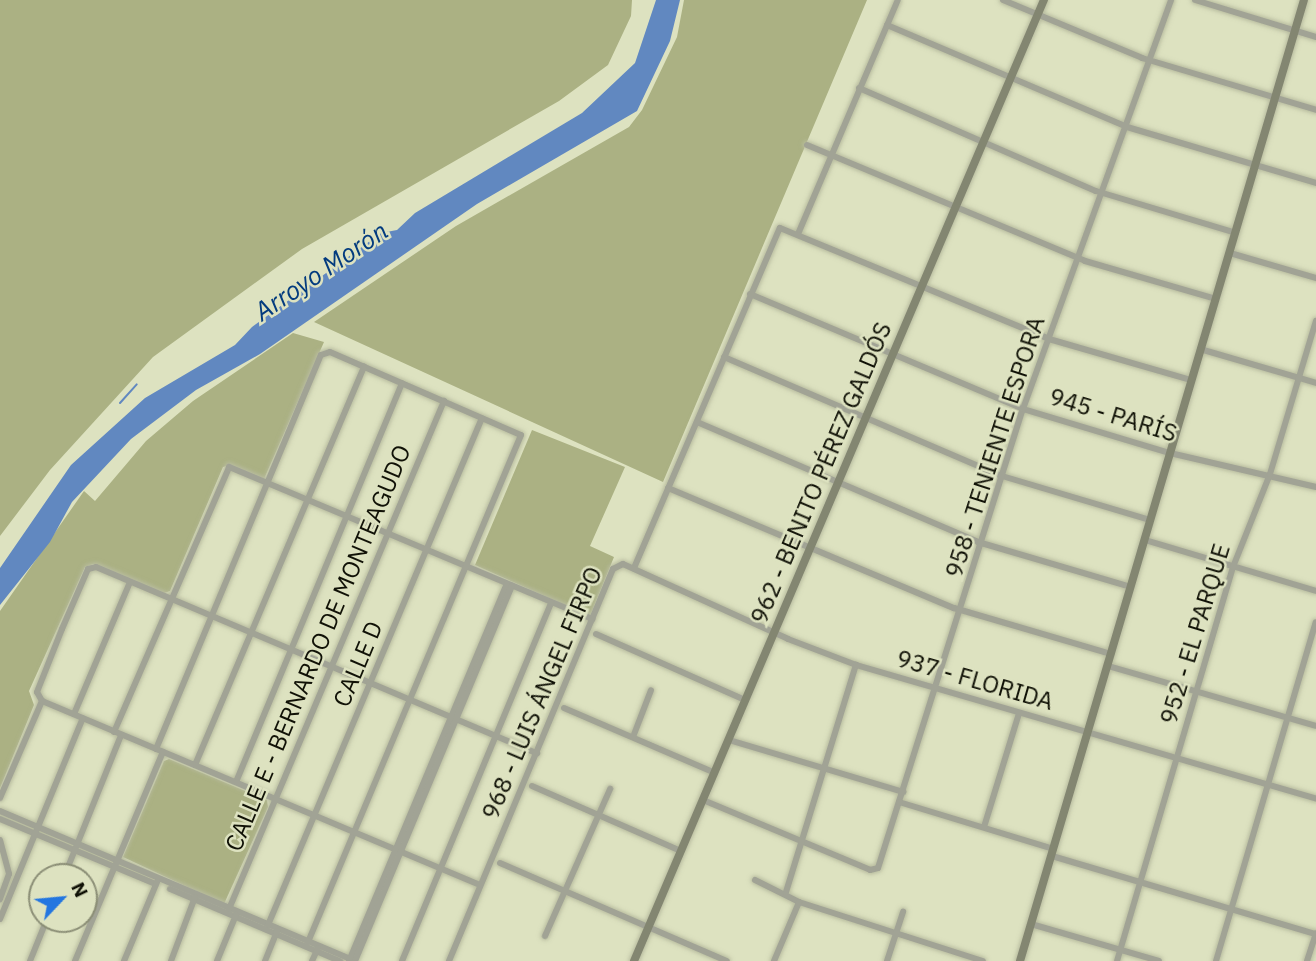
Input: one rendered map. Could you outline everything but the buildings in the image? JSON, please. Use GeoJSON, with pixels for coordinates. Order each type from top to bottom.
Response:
{"type":"FeatureCollection","features":[{"type":"Feature","properties":{"kind":"main road","name":"962 - BENITO PÉREZ GALDÓS"},"geometry":{"type":"LineString","coordinates":[[634,961],[1044,0]]}},
{"type":"Feature","properties":{"kind":"main road"},"geometry":{"type":"LineString","coordinates":[[1020,961],[1304,0]]}},
{"type":"Feature","properties":{"kind":"street"},"geometry":{"type":"LineString","coordinates":[[898,0],[799,234],[1049,339],[1191,380]]}},
{"type":"Feature","properties":{"kind":"street"},"geometry":{"type":"LineString","coordinates":[[1003,0],[1150,61],[1316,110]]}},
{"type":"Feature","properties":{"kind":"street","name":"958 - TENIENTE ESPORA"},"geometry":{"type":"LineString","coordinates":[[804,842],[870,870],[878,868],[983,544],[1023,409],[1171,0]]}},
{"type":"Feature","properties":{"kind":"street"},"geometry":{"type":"LineString","coordinates":[[1195,0],[1316,37]]}},
{"type":"Feature","properties":{"kind":"street"},"geometry":{"type":"LineString","coordinates":[[887,25],[1127,127],[1316,183]]}},
{"type":"Feature","properties":{"kind":"street"},"geometry":{"type":"LineString","coordinates":[[859,89],[1103,193],[1236,233]]}},
{"type":"Feature","properties":{"kind":"street"},"geometry":{"type":"LineString","coordinates":[[807,145],[1079,259],[1216,299]]}},
{"type":"Feature","properties":{"kind":"street","name":"968 - LUIS ÁNGEL FIRPO"},"geometry":{"type":"LineString","coordinates":[[449,961],[613,569],[623,564],[634,568],[780,228],[799,234]]}},
{"type":"Feature","properties":{"kind":"street"},"geometry":{"type":"LineString","coordinates":[[1230,253],[1316,278]]}},
{"type":"Feature","properties":{"kind":"street","name":"945 - PARÍS"},"geometry":{"type":"LineString","coordinates":[[750,294],[1023,409],[1170,453],[1270,474],[1316,487]]}},
{"type":"Feature","properties":{"kind":"street","name":"952 - EL PARQUE"},"geometry":{"type":"LineString","coordinates":[[1117,961],[1233,567],[1270,474],[1316,321]]}},
{"type":"Feature","properties":{"kind":"street"},"geometry":{"type":"LineString","coordinates":[[1200,349],[1316,383]]}},
{"type":"Feature","properties":{"kind":"street"},"geometry":{"type":"LineString","coordinates":[[156,749],[265,482],[324,353],[364,366],[521,435],[308,942]]}},
{"type":"Feature","properties":{"kind":"street"},"geometry":{"type":"LineString","coordinates":[[724,357],[1002,476],[1150,520]]}},
{"type":"Feature","properties":{"kind":"street"},"geometry":{"type":"LineString","coordinates":[[195,765],[364,366]]}},
{"type":"Feature","properties":{"kind":"street"},"geometry":{"type":"LineString","coordinates":[[236,782],[402,383]]}},
{"type":"Feature","properties":{"kind":"street","name":"CALLE E - BERNARDO DE MONTEAGUDO"},"geometry":{"type":"LineString","coordinates":[[229,909],[444,401]]}},
{"type":"Feature","properties":{"kind":"street","name":"CALLE D"},"geometry":{"type":"LineString","coordinates":[[268,925],[482,418]]}},
{"type":"Feature","properties":{"kind":"street"},"geometry":{"type":"LineString","coordinates":[[697,422],[983,544],[1131,587]]}},
{"type":"Feature","properties":{"kind":"street"},"geometry":{"type":"LineString","coordinates":[[69,863],[170,599],[229,467],[592,619]]}},
{"type":"Feature","properties":{"kind":"street"},"geometry":{"type":"LineString","coordinates":[[668,488],[962,610],[1111,654]]}},
{"type":"Feature","properties":{"kind":"street"},"geometry":{"type":"LineString","coordinates":[[1145,540],[1316,591]]}},
{"type":"Feature","properties":{"kind":"street"},"geometry":{"type":"LineString","coordinates":[[481,886],[42,701],[37,692],[88,569],[96,566],[537,753]]}},
{"type":"Feature","properties":{"kind":"street","name":"937 - FLORIDA"},"geometry":{"type":"LineString","coordinates":[[634,568],[856,665],[1316,799]]}},
{"type":"Feature","properties":{"kind":"street"},"geometry":{"type":"LineString","coordinates":[[74,715],[130,582]]}},
{"type":"Feature","properties":{"kind":"street"},"geometry":{"type":"LineString","coordinates":[[195,897],[276,932],[352,960],[509,585]]}},
{"type":"Feature","properties":{"kind":"street"},"geometry":{"type":"LineString","coordinates":[[402,961],[551,603]]}},
{"type":"Feature","properties":{"kind":"street"},"geometry":{"type":"LineString","coordinates":[[1216,961],[1316,622]]}},
{"type":"Feature","properties":{"kind":"street"},"geometry":{"type":"LineString","coordinates":[[596,634],[745,700]]}},
{"type":"Feature","properties":{"kind":"street"},"geometry":{"type":"LineString","coordinates":[[786,892],[804,842],[856,665]]}},
{"type":"Feature","properties":{"kind":"street"},"geometry":{"type":"LineString","coordinates":[[1108,666],[1316,726]]}},
{"type":"Feature","properties":{"kind":"street"},"geometry":{"type":"LineString","coordinates":[[632,737],[651,691]]}},
{"type":"Feature","properties":{"kind":"street"},"geometry":{"type":"LineString","coordinates":[[0,798],[42,701]]}},
{"type":"Feature","properties":{"kind":"street"},"geometry":{"type":"LineString","coordinates":[[564,708],[715,773]]}},
{"type":"Feature","properties":{"kind":"street"},"geometry":{"type":"LineString","coordinates":[[984,827],[1019,713]]}},
{"type":"Feature","properties":{"kind":"street"},"geometry":{"type":"LineString","coordinates":[[0,919],[83,718]]}},
{"type":"Feature","properties":{"kind":"street"},"geometry":{"type":"LineString","coordinates":[[729,740],[903,792]]}},
{"type":"Feature","properties":{"kind":"street"},"geometry":{"type":"LineString","coordinates":[[75,961],[163,752]]}},
{"type":"Feature","properties":{"kind":"street"},"geometry":{"type":"LineString","coordinates":[[532,786],[681,851]]}},
{"type":"Feature","properties":{"kind":"street"},"geometry":{"type":"LineString","coordinates":[[545,936],[610,789]]}},
{"type":"Feature","properties":{"kind":"street"},"geometry":{"type":"LineString","coordinates":[[703,800],[804,842]]}},
{"type":"Feature","properties":{"kind":"street"},"geometry":{"type":"LineString","coordinates":[[899,802],[984,827],[1139,882],[1316,933],[1307,961]]}},
{"type":"Feature","properties":{"kind":"street"},"geometry":{"type":"LineString","coordinates":[[0,811],[36,830],[157,882],[229,909],[236,915],[268,925],[276,932],[308,942],[340,961]]}},
{"type":"Feature","properties":{"kind":"street"},"geometry":{"type":"LineString","coordinates":[[0,819],[36,830]]}},
{"type":"Feature","properties":{"kind":"street"},"geometry":{"type":"LineString","coordinates":[[0,840],[9,874],[0,899]]}},
{"type":"Feature","properties":{"kind":"street"},"geometry":{"type":"LineString","coordinates":[[500,863],[727,961]]}},
{"type":"Feature","properties":{"kind":"street"},"geometry":{"type":"LineString","coordinates":[[755,880],[786,892],[799,902],[895,935],[983,961]]}},
{"type":"Feature","properties":{"kind":"street"},"geometry":{"type":"LineString","coordinates":[[124,961],[157,882]]}},
{"type":"Feature","properties":{"kind":"street"},"geometry":{"type":"LineString","coordinates":[[171,961],[195,897]]}},
{"type":"Feature","properties":{"kind":"street"},"geometry":{"type":"LineString","coordinates":[[775,961],[799,902]]}},
{"type":"Feature","properties":{"kind":"street"},"geometry":{"type":"LineString","coordinates":[[887,961],[903,912]]}},
{"type":"Feature","properties":{"kind":"street"},"geometry":{"type":"LineString","coordinates":[[217,961],[236,915]]}},
{"type":"Feature","properties":{"kind":"street"},"geometry":{"type":"LineString","coordinates":[[1031,924],[1159,961]]}},
{"type":"Feature","properties":{"kind":"street"},"geometry":{"type":"LineString","coordinates":[[265,961],[276,932]]}},
{"type":"Feature","properties":{"kind":"street"},"geometry":{"type":"LineString","coordinates":[[30,961],[41,933]]}},
{"type":"Feature","properties":{"kind":"street"},"geometry":{"type":"LineString","coordinates":[[312,961],[317,948]]}},
{"type":"Feature","properties":{"kind":"green space"},"geometry":{"type":"Polygon","coordinates":[[[0,0],[632,0],[631,16],[608,65],[559,101],[302,249],[153,357],[50,470],[0,536],[0,0]]]}},
{"type":"Feature","properties":{"kind":"green space"},"geometry":{"type":"Polygon","coordinates":[[[684,0],[867,0],[663,482],[314,322],[456,226],[629,127],[642,110],[677,37],[684,0]]]}},
{"type":"Feature","properties":{"kind":"green space"},"geometry":{"type":"Polygon","coordinates":[[[293,333],[324,342],[264,479],[230,465],[223,467],[170,591],[164,593],[93,564],[85,567],[29,691],[34,705],[0,788],[0,611],[84,491],[95,501],[146,441],[193,401],[293,333]]]}},
{"type":"Feature","properties":{"kind":"green space"},"geometry":{"type":"Polygon","coordinates":[[[532,430],[625,467],[590,546],[614,557],[590,616],[475,565],[532,430]]]}},
{"type":"Feature","properties":{"kind":"green space"},"geometry":{"type":"Polygon","coordinates":[[[169,759],[267,800],[268,807],[224,904],[123,857],[164,761],[169,759]]]}},
{"type":"Feature","properties":{"kind":"water","name":"Arroyo Morón"},"geometry":{"type":"Polygon","coordinates":[[[656,0],[680,0],[670,41],[637,111],[477,204],[260,354],[196,390],[131,439],[72,502],[50,542],[0,605],[0,568],[71,465],[145,398],[235,345],[252,327],[381,233],[397,230],[415,213],[582,113],[635,63],[656,0]]]}},
{"type":"Feature","properties":{"kind":"waterway"},"geometry":{"type":"LineString","coordinates":[[120,403],[137,384]]}}]}
